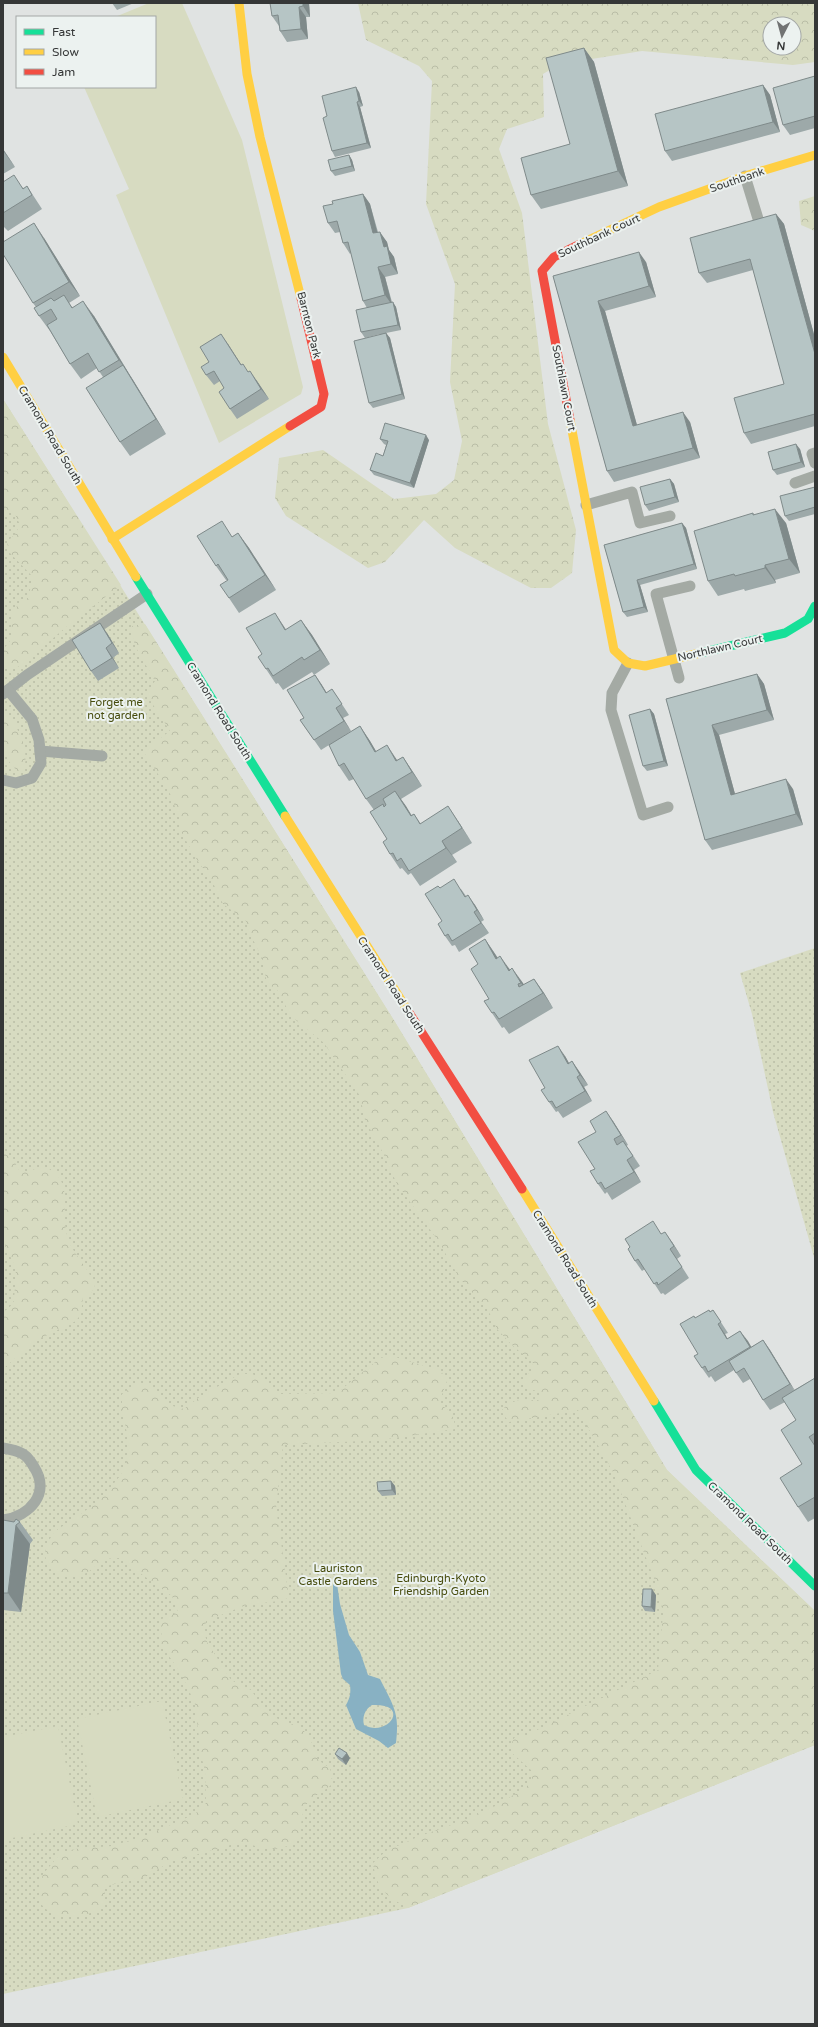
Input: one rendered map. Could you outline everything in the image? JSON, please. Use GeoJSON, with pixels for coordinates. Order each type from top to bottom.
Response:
{"type":"FeatureCollection","features":[{"type":"Feature","properties":{"kind":"street","name":"Barnton Park"},"geometry":{"type":"LineString","coordinates":[[112,539],[321,407],[324,394],[316,355],[260,137],[247,74],[239,3]]}},
{"type":"Feature","properties":{"kind":"street","name":"Southbank"},"geometry":{"type":"LineString","coordinates":[[659,207],[745,176],[815,154]]}},
{"type":"Feature","properties":{"kind":"street","name":"Southbank Court"},"geometry":{"type":"LineString","coordinates":[[542,271],[554,257],[659,207]]}},
{"type":"Feature","properties":{"kind":"street","name":"Southlawn Court"},"geometry":{"type":"LineString","coordinates":[[542,271],[586,505]]}},
{"type":"Feature","properties":{"kind":"street","name":"Cramond Road South"},"geometry":{"type":"LineString","coordinates":[[3,357],[112,539],[340,906],[578,1278],[696,1470],[815,1586]]}},
{"type":"Feature","properties":{"kind":"street"},"geometry":{"type":"LineString","coordinates":[[586,505],[614,650],[628,663]]}},
{"type":"Feature","properties":{"kind":"street","name":"Northlawn Court"},"geometry":{"type":"LineString","coordinates":[[628,663],[645,666],[785,633],[808,618],[815,606]]}},
{"type":"Feature","properties":{"kind":"lane"},"geometry":{"type":"LineString","coordinates":[[745,176],[759,222]]}},
{"type":"Feature","properties":{"kind":"lane"},"geometry":{"type":"LineString","coordinates":[[815,453],[812,454],[815,463]]}},
{"type":"Feature","properties":{"kind":"lane"},"geometry":{"type":"LineString","coordinates":[[795,483],[815,476]]}},
{"type":"Feature","properties":{"kind":"lane"},"geometry":{"type":"LineString","coordinates":[[586,505],[632,492],[640,523],[670,516]]}},
{"type":"Feature","properties":{"kind":"lane"},"geometry":{"type":"LineString","coordinates":[[679,678],[656,594],[690,586]]}},
{"type":"Feature","properties":{"kind":"lane"},"geometry":{"type":"LineString","coordinates":[[3,780],[16,783],[32,778],[41,763],[39,740],[32,719],[5,692],[27,674],[147,594]]}},
{"type":"Feature","properties":{"kind":"lane"},"geometry":{"type":"LineString","coordinates":[[628,663],[612,693],[611,710],[643,815],[668,807]]}},
{"type":"Feature","properties":{"kind":"lane"},"geometry":{"type":"LineString","coordinates":[[40,751],[102,756]]}},
{"type":"Feature","properties":{"kind":"lane"},"geometry":{"type":"LineString","coordinates":[[3,1448],[22,1453],[30,1460],[36,1470],[40,1487],[39,1494],[32,1506],[22,1515],[3,1520]]}},
{"type":"Feature","properties":{"kind":"green space"},"geometry":{"type":"Polygon","coordinates":[[[149,3],[182,3],[242,140],[303,387],[301,394],[219,443],[116,195],[129,189],[84,88],[156,88],[156,16],[117,16],[149,3]]]}},
{"type":"Feature","properties":{"kind":"green space"},"geometry":{"type":"Polygon","coordinates":[[[358,3],[815,3],[815,62],[793,65],[642,51],[560,64],[543,74],[544,117],[507,129],[499,149],[522,213],[548,424],[576,530],[572,573],[551,588],[531,588],[455,548],[424,520],[385,562],[368,568],[286,516],[275,498],[279,458],[323,450],[394,499],[436,494],[454,480],[462,441],[450,382],[455,284],[426,204],[432,81],[419,66],[366,40],[358,3]]]}},
{"type":"Feature","properties":{"kind":"green space"},"geometry":{"type":"Polygon","coordinates":[[[815,196],[815,231],[801,225],[799,201],[815,196]]]}},
{"type":"Feature","properties":{"kind":"green space","name":"Lauriston Castle Gardens"},"geometry":{"type":"Polygon","coordinates":[[[3,399],[395,1022],[667,1470],[815,1611],[815,1745],[408,1908],[3,1994],[3,399]]]}},
{"type":"Feature","properties":{"kind":"green space"},"geometry":{"type":"Polygon","coordinates":[[[3,399],[121,585],[65,628],[23,664],[14,669],[3,666],[3,649],[10,640],[12,632],[11,611],[29,597],[32,576],[9,552],[7,542],[15,534],[20,525],[15,514],[3,510],[3,399]]]}},
{"type":"Feature","properties":{"kind":"green space"},"geometry":{"type":"Polygon","coordinates":[[[145,624],[395,1022],[667,1470],[815,1611],[815,1745],[408,1908],[383,1891],[377,1880],[373,1863],[386,1851],[420,1836],[471,1818],[480,1812],[498,1805],[527,1786],[532,1779],[532,1771],[512,1753],[511,1744],[515,1737],[525,1736],[658,1670],[663,1614],[658,1589],[613,1472],[578,1410],[509,1422],[501,1411],[513,1402],[522,1400],[538,1400],[542,1395],[537,1391],[525,1388],[522,1380],[532,1370],[533,1363],[512,1345],[497,1329],[488,1310],[460,1279],[439,1242],[397,1184],[382,1151],[365,1120],[360,1096],[324,1043],[291,1016],[278,991],[267,983],[261,955],[250,934],[246,921],[223,904],[211,879],[199,863],[181,832],[181,823],[169,791],[143,751],[170,731],[146,694],[155,681],[136,648],[132,633],[132,626],[145,624]]]}},
{"type":"Feature","properties":{"kind":"green space"},"geometry":{"type":"Polygon","coordinates":[[[7,712],[22,738],[24,746],[24,768],[18,771],[12,766],[5,753],[3,716],[7,712]]]}},
{"type":"Feature","properties":{"kind":"green space"},"geometry":{"type":"Polygon","coordinates":[[[815,948],[815,1261],[773,1112],[752,1014],[740,973],[815,948]]]}},
{"type":"Feature","properties":{"kind":"green space"},"geometry":{"type":"Polygon","coordinates":[[[3,1149],[14,1160],[18,1169],[27,1172],[43,1166],[53,1172],[60,1179],[65,1196],[65,1225],[68,1240],[74,1252],[88,1271],[95,1286],[91,1293],[83,1297],[81,1314],[76,1321],[35,1341],[3,1369],[3,1312],[9,1308],[14,1301],[16,1269],[3,1240],[3,1149]]]}},
{"type":"Feature","properties":{"kind":"green space"},"geometry":{"type":"Polygon","coordinates":[[[392,1356],[441,1371],[447,1381],[439,1403],[453,1417],[455,1429],[380,1440],[283,1445],[276,1508],[289,1598],[246,1605],[206,1621],[204,1632],[207,1642],[231,1680],[251,1690],[264,1709],[273,1717],[295,1725],[304,1731],[311,1740],[318,1760],[330,1768],[333,1783],[308,1802],[302,1816],[300,1838],[288,1846],[275,1849],[262,1848],[249,1844],[234,1844],[170,1862],[145,1877],[124,1881],[105,1887],[105,1901],[102,1908],[83,1916],[56,1915],[44,1908],[40,1902],[39,1888],[43,1874],[61,1853],[75,1849],[112,1846],[148,1835],[195,1814],[206,1803],[205,1771],[201,1755],[195,1704],[181,1673],[161,1645],[162,1619],[178,1612],[172,1596],[119,1558],[103,1559],[83,1575],[72,1577],[58,1576],[46,1564],[45,1547],[54,1532],[98,1502],[120,1476],[128,1460],[129,1443],[122,1410],[122,1394],[136,1385],[148,1382],[169,1405],[184,1409],[201,1396],[240,1374],[252,1374],[263,1379],[270,1388],[280,1394],[337,1393],[380,1358],[392,1356]]]}},
{"type":"Feature","properties":{"kind":"green space"},"geometry":{"type":"Polygon","coordinates":[[[162,1701],[183,1799],[97,1817],[77,1719],[162,1701]]]}},
{"type":"Feature","properties":{"kind":"green space"},"geometry":{"type":"Polygon","coordinates":[[[58,1726],[78,1824],[3,1840],[3,1737],[58,1726]]]}},
{"type":"Feature","properties":{"kind":"water"},"geometry":{"type":"Polygon","coordinates":[[[333,1577],[337,1584],[340,1604],[349,1635],[360,1652],[368,1675],[380,1679],[389,1696],[396,1716],[396,1743],[388,1748],[379,1741],[356,1729],[346,1705],[350,1695],[350,1685],[343,1679],[341,1674],[333,1611],[333,1577]],[[372,1705],[368,1709],[363,1719],[364,1725],[373,1728],[388,1724],[392,1719],[393,1714],[391,1709],[384,1706],[372,1705]]]}},
{"type":"Feature","properties":{"kind":"building"},"geometry":{"type":"Polygon","coordinates":[[[270,3],[303,3],[303,6],[299,7],[301,29],[280,31],[278,15],[272,16],[270,3]]]}},
{"type":"Feature","properties":{"kind":"building"},"geometry":{"type":"Polygon","coordinates":[[[584,48],[618,171],[531,195],[521,158],[570,144],[546,58],[584,48]]]}},
{"type":"Feature","properties":{"kind":"building"},"geometry":{"type":"Polygon","coordinates":[[[815,76],[815,116],[783,125],[773,88],[815,76]]]}},
{"type":"Feature","properties":{"kind":"building"},"geometry":{"type":"Polygon","coordinates":[[[763,85],[773,122],[665,151],[655,114],[763,85]]]}},
{"type":"Feature","properties":{"kind":"building"},"geometry":{"type":"Polygon","coordinates":[[[356,87],[359,101],[357,102],[367,143],[332,151],[323,118],[327,116],[322,96],[356,87]]]}},
{"type":"Feature","properties":{"kind":"building"},"geometry":{"type":"Polygon","coordinates":[[[349,155],[352,166],[331,171],[328,160],[349,155]]]}},
{"type":"Feature","properties":{"kind":"building"},"geometry":{"type":"Polygon","coordinates":[[[14,175],[23,189],[27,186],[32,195],[3,213],[3,182],[14,175]]]}},
{"type":"Feature","properties":{"kind":"building"},"geometry":{"type":"Polygon","coordinates":[[[363,194],[373,233],[380,232],[384,247],[387,246],[391,264],[378,267],[385,295],[363,301],[348,242],[343,243],[337,221],[328,223],[323,206],[333,204],[332,201],[363,194]]]}},
{"type":"Feature","properties":{"kind":"building"},"geometry":{"type":"Polygon","coordinates":[[[776,214],[815,354],[815,414],[744,433],[734,398],[784,384],[750,259],[699,273],[690,238],[776,214]]]}},
{"type":"Feature","properties":{"kind":"building"},"geometry":{"type":"Polygon","coordinates":[[[34,223],[69,282],[33,303],[3,254],[3,242],[34,223]]]}},
{"type":"Feature","properties":{"kind":"building"},"geometry":{"type":"Polygon","coordinates":[[[639,252],[649,286],[598,301],[633,426],[683,412],[693,448],[607,471],[553,276],[639,252]]]}},
{"type":"Feature","properties":{"kind":"building"},"geometry":{"type":"Polygon","coordinates":[[[64,295],[72,308],[83,301],[119,360],[99,372],[88,353],[70,364],[47,325],[57,319],[51,309],[39,316],[34,308],[51,298],[54,301],[64,295]]]}},
{"type":"Feature","properties":{"kind":"building"},"geometry":{"type":"Polygon","coordinates":[[[393,302],[398,325],[361,332],[356,310],[393,302]]]}},
{"type":"Feature","properties":{"kind":"building"},"geometry":{"type":"Polygon","coordinates":[[[386,333],[402,394],[369,403],[354,341],[386,333]]]}},
{"type":"Feature","properties":{"kind":"building"},"geometry":{"type":"Polygon","coordinates":[[[221,334],[241,365],[243,364],[248,372],[250,371],[261,389],[230,409],[219,392],[224,388],[214,371],[206,375],[201,367],[209,362],[200,347],[221,334]]]}},
{"type":"Feature","properties":{"kind":"building"},"geometry":{"type":"Polygon","coordinates":[[[123,365],[156,419],[120,442],[86,388],[123,365]]]}},
{"type":"Feature","properties":{"kind":"building"},"geometry":{"type":"Polygon","coordinates":[[[385,423],[426,435],[410,483],[370,470],[376,453],[383,456],[388,441],[380,439],[385,423]]]}},
{"type":"Feature","properties":{"kind":"building"},"geometry":{"type":"Polygon","coordinates":[[[796,444],[801,462],[773,470],[768,452],[796,444]]]}},
{"type":"Feature","properties":{"kind":"building"},"geometry":{"type":"Polygon","coordinates":[[[670,479],[675,497],[645,505],[640,487],[670,479]]]}},
{"type":"Feature","properties":{"kind":"building"},"geometry":{"type":"Polygon","coordinates":[[[815,487],[815,507],[785,516],[780,496],[815,487]]]}},
{"type":"Feature","properties":{"kind":"building"},"geometry":{"type":"Polygon","coordinates":[[[775,509],[789,559],[765,565],[765,568],[708,581],[694,531],[753,513],[753,515],[775,509]]]}},
{"type":"Feature","properties":{"kind":"building"},"geometry":{"type":"Polygon","coordinates":[[[222,521],[232,537],[238,533],[265,575],[229,598],[220,585],[228,580],[218,564],[216,566],[197,536],[222,521]]]}},
{"type":"Feature","properties":{"kind":"building"},"geometry":{"type":"Polygon","coordinates":[[[682,523],[694,564],[637,580],[644,607],[623,612],[604,545],[682,523]]]}},
{"type":"Feature","properties":{"kind":"building"},"geometry":{"type":"Polygon","coordinates":[[[275,613],[285,630],[301,620],[320,650],[304,660],[302,657],[273,676],[258,657],[262,654],[246,628],[275,613]]]}},
{"type":"Feature","properties":{"kind":"building"},"geometry":{"type":"Polygon","coordinates":[[[100,623],[112,643],[106,648],[112,658],[91,671],[72,640],[100,623]]]}},
{"type":"Feature","properties":{"kind":"building"},"geometry":{"type":"Polygon","coordinates":[[[757,674],[767,710],[712,725],[731,795],[786,779],[796,814],[705,840],[666,699],[757,674]]]}},
{"type":"Feature","properties":{"kind":"building"},"geometry":{"type":"Polygon","coordinates":[[[315,675],[326,693],[332,689],[342,704],[336,708],[344,721],[314,740],[300,720],[304,718],[287,690],[315,675]]]}},
{"type":"Feature","properties":{"kind":"building"},"geometry":{"type":"Polygon","coordinates":[[[650,709],[664,761],[643,766],[629,715],[650,709]]]}},
{"type":"Feature","properties":{"kind":"building"},"geometry":{"type":"Polygon","coordinates":[[[360,726],[375,752],[387,745],[396,761],[403,757],[412,772],[366,799],[344,763],[339,766],[329,745],[360,726]]]}},
{"type":"Feature","properties":{"kind":"building"},"geometry":{"type":"Polygon","coordinates":[[[395,791],[411,816],[414,814],[420,824],[448,806],[462,828],[442,841],[446,848],[409,871],[401,858],[397,861],[393,853],[390,854],[383,842],[387,839],[370,812],[383,804],[384,807],[386,805],[383,799],[395,791]]]}},
{"type":"Feature","properties":{"kind":"building"},"geometry":{"type":"Polygon","coordinates":[[[454,879],[465,897],[468,895],[477,910],[474,912],[481,923],[452,941],[448,934],[445,936],[438,924],[442,921],[425,894],[438,886],[440,888],[454,879]]]}},
{"type":"Feature","properties":{"kind":"building"},"geometry":{"type":"Polygon","coordinates":[[[485,939],[496,959],[500,956],[509,971],[512,968],[521,983],[518,984],[519,987],[534,979],[543,993],[499,1019],[494,1012],[492,1013],[484,1001],[489,999],[471,969],[478,964],[469,949],[485,939]]]}},
{"type":"Feature","properties":{"kind":"building"},"geometry":{"type":"Polygon","coordinates":[[[558,1046],[568,1064],[572,1061],[580,1075],[577,1077],[585,1091],[556,1108],[552,1101],[549,1102],[541,1090],[545,1088],[529,1060],[558,1046]]]}},
{"type":"Feature","properties":{"kind":"building"},"geometry":{"type":"Polygon","coordinates":[[[606,1111],[621,1135],[614,1139],[617,1145],[623,1141],[633,1156],[627,1160],[634,1172],[605,1189],[601,1182],[598,1184],[590,1171],[595,1169],[578,1142],[596,1132],[590,1121],[606,1111]]]}},
{"type":"Feature","properties":{"kind":"building"},"geometry":{"type":"Polygon","coordinates":[[[653,1221],[661,1234],[665,1232],[674,1246],[670,1249],[682,1267],[658,1285],[657,1282],[654,1284],[638,1259],[635,1261],[628,1249],[630,1247],[625,1239],[653,1221]]]}},
{"type":"Feature","properties":{"kind":"building"},"geometry":{"type":"Polygon","coordinates":[[[709,1310],[710,1312],[713,1310],[721,1322],[718,1324],[727,1339],[740,1331],[750,1347],[708,1372],[705,1366],[702,1368],[694,1356],[698,1354],[680,1324],[709,1310]]]}},
{"type":"Feature","properties":{"kind":"building"},"geometry":{"type":"Polygon","coordinates":[[[763,1340],[790,1384],[763,1400],[744,1368],[736,1373],[729,1361],[763,1340]]]}},
{"type":"Feature","properties":{"kind":"building"},"geometry":{"type":"Polygon","coordinates":[[[815,1378],[815,1433],[809,1437],[815,1446],[815,1497],[798,1507],[780,1478],[802,1464],[781,1430],[796,1420],[782,1398],[815,1378]]]}},
{"type":"Feature","properties":{"kind":"building"},"geometry":{"type":"Polygon","coordinates":[[[391,1481],[392,1490],[378,1491],[377,1482],[391,1481]]]}},
{"type":"Feature","properties":{"kind":"building"},"geometry":{"type":"Polygon","coordinates":[[[16,1519],[20,1522],[16,1525],[8,1593],[3,1593],[3,1520],[14,1522],[16,1519]]]}},
{"type":"Feature","properties":{"kind":"building"},"geometry":{"type":"Polygon","coordinates":[[[643,1589],[652,1589],[651,1607],[642,1606],[643,1589]]]}},
{"type":"Feature","properties":{"kind":"building"},"geometry":{"type":"Polygon","coordinates":[[[339,1748],[347,1753],[342,1759],[335,1754],[339,1748]]]}},
{"type":"Feature","properties":{"kind":"traffic: fast"},"geometry":{"type":"LineString","coordinates":[[136,577],[285,816]]}},
{"type":"Feature","properties":{"kind":"traffic: fast"},"geometry":{"type":"LineString","coordinates":[[700,653],[785,633],[808,619],[815,606]]}},
{"type":"Feature","properties":{"kind":"traffic: fast"},"geometry":{"type":"LineString","coordinates":[[654,1401],[696,1470],[815,1586]]}},
{"type":"Feature","properties":{"kind":"traffic: slow"},"geometry":{"type":"LineString","coordinates":[[239,3],[247,74],[260,137],[301,298]]}},
{"type":"Feature","properties":{"kind":"traffic: slow"},"geometry":{"type":"LineString","coordinates":[[580,244],[659,207],[745,176],[815,155]]}},
{"type":"Feature","properties":{"kind":"traffic: slow"},"geometry":{"type":"LineString","coordinates":[[3,357],[136,577]]}},
{"type":"Feature","properties":{"kind":"traffic: slow"},"geometry":{"type":"LineString","coordinates":[[570,420],[614,650],[628,663],[645,666],[700,653]]}},
{"type":"Feature","properties":{"kind":"traffic: slow"},"geometry":{"type":"LineString","coordinates":[[112,539],[290,426]]}},
{"type":"Feature","properties":{"kind":"traffic: slow"},"geometry":{"type":"LineString","coordinates":[[285,816],[408,1011]]}},
{"type":"Feature","properties":{"kind":"traffic: slow"},"geometry":{"type":"LineString","coordinates":[[522,1189],[654,1401]]}},
{"type":"Feature","properties":{"kind":"traffic: jam"},"geometry":{"type":"LineString","coordinates":[[570,420],[542,271],[554,257],[580,244]]}},
{"type":"Feature","properties":{"kind":"traffic: jam"},"geometry":{"type":"LineString","coordinates":[[290,426],[321,407],[324,394],[301,298]]}},
{"type":"Feature","properties":{"kind":"traffic: jam"},"geometry":{"type":"LineString","coordinates":[[408,1011],[522,1189]]}},
{"type":"Feature","properties":{"kind":"park label","name":"Forget me not garden"},"geometry":{"type":"Point","coordinates":[116,708]}},
{"type":"Feature","properties":{"kind":"park label","name":"Edinburgh-Kyoto Friendship Garden"},"geometry":{"type":"Point","coordinates":[441,1584]}}]}
